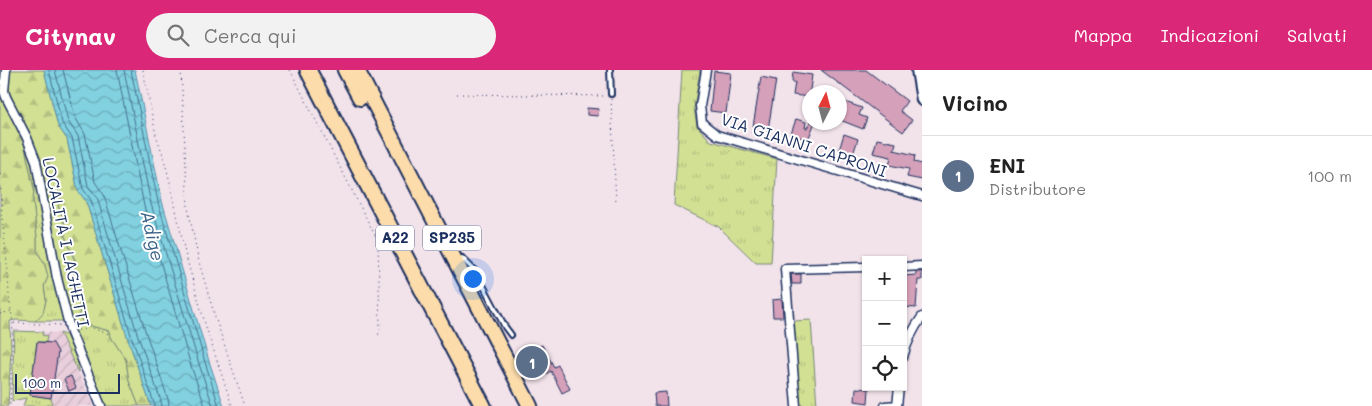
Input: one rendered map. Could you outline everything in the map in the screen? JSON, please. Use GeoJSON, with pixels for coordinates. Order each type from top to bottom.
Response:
{"type":"FeatureCollection","features":[{"type":"Feature","properties":{"kind":"highway","name":"A22"},"geometry":{"type":"LineString","coordinates":[[308,70],[483,406]]}},
{"type":"Feature","properties":{"kind":"highway","name":"A22"},"geometry":{"type":"LineString","coordinates":[[319,70],[492,406]]}},
{"type":"Feature","properties":{"kind":"highway"},"geometry":{"type":"LineString","coordinates":[[345,70],[370,116],[404,162]]}},
{"type":"Feature","properties":{"kind":"highway","name":"SP235"},"geometry":{"type":"LineString","coordinates":[[356,70],[530,406]]}},
{"type":"Feature","properties":{"kind":"highway","name":"SP235"},"geometry":{"type":"LineString","coordinates":[[367,70],[539,406]]}},
{"type":"Feature","properties":{"kind":"street","name":"LOCALITÀ I LAGHETTI"},"geometry":{"type":"LineString","coordinates":[[6,70],[6,97],[27,138],[36,161],[56,278],[70,329],[101,406]]}},
{"type":"Feature","properties":{"kind":"street","name":"VIA GIANNI CAPRONI"},"geometry":{"type":"LineString","coordinates":[[706,70],[700,106],[702,123],[717,135],[922,196]]}},
{"type":"Feature","properties":{"kind":"street"},"geometry":{"type":"LineString","coordinates":[[917,70],[922,100]]}},
{"type":"Feature","properties":{"kind":"street"},"geometry":{"type":"LineString","coordinates":[[907,267],[922,266]]}},
{"type":"Feature","properties":{"kind":"street"},"geometry":{"type":"LineString","coordinates":[[796,406],[785,269],[862,267]]}},
{"type":"Feature","properties":{"kind":"street"},"geometry":{"type":"LineString","coordinates":[[906,346],[922,317]]}},
{"type":"Feature","properties":{"kind":"street"},"geometry":{"type":"LineString","coordinates":[[885,406],[897,405],[899,391]]}},
{"type":"Feature","properties":{"kind":"lane"},"geometry":{"type":"LineString","coordinates":[[610,70],[611,94]]}},
{"type":"Feature","properties":{"kind":"lane"},"geometry":{"type":"LineString","coordinates":[[462,258],[476,272],[511,335]]}},
{"type":"Feature","properties":{"kind":"path"},"geometry":{"type":"LineString","coordinates":[[143,70],[156,135],[171,186],[185,253],[206,327],[232,406]]}},
{"type":"Feature","properties":{"kind":"path"},"geometry":{"type":"LineString","coordinates":[[181,70],[188,208],[204,280],[244,406]]}},
{"type":"Feature","properties":{"kind":"path"},"geometry":{"type":"LineString","coordinates":[[290,70],[378,241],[380,328],[378,337]]}},
{"type":"Feature","properties":{"kind":"path"},"geometry":{"type":"LineString","coordinates":[[457,94],[603,96],[611,94],[616,204]]}},
{"type":"Feature","properties":{"kind":"path"},"geometry":{"type":"LineString","coordinates":[[0,174],[13,324],[10,406]]}},
{"type":"Feature","properties":{"kind":"path"},"geometry":{"type":"LineString","coordinates":[[0,314],[11,311]]}},
{"type":"Feature","properties":{"kind":"path"},"geometry":{"type":"LineString","coordinates":[[13,324],[70,329],[91,328],[109,334]]}},
{"type":"Feature","properties":{"kind":"shaded area"},"geometry":{"type":"Polygon","coordinates":[[[35,332],[60,333],[94,406],[23,406],[35,332]]]}},
{"type":"Feature","properties":{"kind":"green space"},"geometry":{"type":"Polygon","coordinates":[[[0,70],[2,70],[1,94],[3,102],[22,134],[34,189],[33,201],[37,251],[45,265],[48,277],[44,286],[46,300],[43,313],[35,321],[10,321],[11,350],[8,406],[0,406],[0,70]]]}},
{"type":"Feature","properties":{"kind":"green space"},"geometry":{"type":"Polygon","coordinates":[[[10,70],[44,70],[58,126],[67,139],[78,191],[86,201],[127,336],[151,406],[139,406],[129,381],[126,360],[111,337],[110,331],[82,322],[73,269],[77,265],[65,236],[63,216],[59,209],[58,187],[53,188],[47,194],[34,143],[10,96],[10,70]]]}},
{"type":"Feature","properties":{"kind":"green space"},"geometry":{"type":"Polygon","coordinates":[[[682,70],[700,70],[694,108],[697,126],[711,141],[777,159],[771,263],[756,263],[719,227],[674,205],[682,70]]]}},
{"type":"Feature","properties":{"kind":"green space"},"geometry":{"type":"Polygon","coordinates":[[[22,134],[33,161],[37,178],[49,253],[63,321],[35,321],[43,313],[46,300],[44,286],[48,277],[45,265],[37,251],[33,201],[34,189],[22,134]]]}},
{"type":"Feature","properties":{"kind":"green space"},"geometry":{"type":"Polygon","coordinates":[[[58,187],[59,209],[65,226],[65,236],[77,266],[73,269],[82,322],[110,331],[111,337],[126,360],[129,381],[139,406],[105,406],[85,360],[74,327],[61,276],[47,194],[53,188],[58,187]]]}},
{"type":"Feature","properties":{"kind":"green space"},"geometry":{"type":"Polygon","coordinates":[[[811,320],[817,406],[798,406],[793,321],[811,320]]]}},
{"type":"Feature","properties":{"kind":"green space"},"geometry":{"type":"Polygon","coordinates":[[[14,331],[43,332],[42,335],[47,336],[46,342],[37,342],[30,394],[51,398],[52,403],[46,406],[23,406],[26,398],[12,401],[14,331]]]}},
{"type":"Feature","properties":{"kind":"green space"},"geometry":{"type":"Polygon","coordinates":[[[60,333],[66,335],[78,362],[78,372],[60,333]]]}},
{"type":"Feature","properties":{"kind":"water","name":"Adige"},"geometry":{"type":"Polygon","coordinates":[[[44,70],[135,70],[162,201],[224,406],[151,406],[127,336],[86,201],[78,191],[67,139],[58,126],[44,70]]]}},
{"type":"Feature","properties":{"kind":"building"},"geometry":{"type":"Polygon","coordinates":[[[821,70],[866,70],[907,101],[900,111],[912,120],[903,132],[847,90],[847,85],[841,85],[821,70]]]}},
{"type":"Feature","properties":{"kind":"building"},"geometry":{"type":"Polygon","coordinates":[[[714,71],[731,73],[726,113],[710,111],[714,71]]]}},
{"type":"Feature","properties":{"kind":"building"},"geometry":{"type":"Polygon","coordinates":[[[793,72],[812,75],[811,85],[802,85],[802,96],[793,95],[795,82],[792,82],[793,72]]]}},
{"type":"Feature","properties":{"kind":"building"},"geometry":{"type":"Polygon","coordinates":[[[761,77],[776,80],[767,136],[752,133],[761,77]]]}},
{"type":"Feature","properties":{"kind":"building"},"geometry":{"type":"Polygon","coordinates":[[[847,103],[862,108],[859,115],[867,118],[863,129],[847,123],[847,103]]]}},
{"type":"Feature","properties":{"kind":"building"},"geometry":{"type":"Polygon","coordinates":[[[587,108],[599,109],[598,116],[587,115],[587,108]]]}},
{"type":"Feature","properties":{"kind":"building"},"geometry":{"type":"Polygon","coordinates":[[[796,119],[802,121],[802,130],[812,130],[808,140],[791,134],[796,119]]]}},
{"type":"Feature","properties":{"kind":"building"},"geometry":{"type":"Polygon","coordinates":[[[844,134],[858,139],[853,154],[839,150],[844,134]]]}},
{"type":"Feature","properties":{"kind":"building"},"geometry":{"type":"Polygon","coordinates":[[[877,139],[896,143],[894,150],[915,155],[914,162],[922,164],[922,180],[907,177],[909,169],[889,165],[891,157],[873,153],[877,139]]]}},
{"type":"Feature","properties":{"kind":"building"},"geometry":{"type":"Polygon","coordinates":[[[916,272],[922,272],[922,280],[918,280],[916,308],[907,307],[907,276],[916,275],[916,272]]]}},
{"type":"Feature","properties":{"kind":"building"},"geometry":{"type":"Polygon","coordinates":[[[791,274],[801,274],[801,284],[792,284],[791,274]]]}},
{"type":"Feature","properties":{"kind":"building"},"geometry":{"type":"Polygon","coordinates":[[[782,299],[783,317],[773,317],[772,300],[782,299]]]}},
{"type":"Feature","properties":{"kind":"building"},"geometry":{"type":"Polygon","coordinates":[[[37,342],[53,343],[58,352],[51,398],[30,395],[37,342]]]}},
{"type":"Feature","properties":{"kind":"building"},"geometry":{"type":"Polygon","coordinates":[[[542,345],[554,367],[558,365],[570,389],[562,393],[551,371],[535,380],[522,355],[542,345]]]}},
{"type":"Feature","properties":{"kind":"building"},"geometry":{"type":"Polygon","coordinates":[[[71,376],[76,388],[69,391],[64,379],[71,376]]]}},
{"type":"Feature","properties":{"kind":"building"},"geometry":{"type":"Polygon","coordinates":[[[856,388],[862,388],[862,391],[869,391],[868,403],[855,401],[856,388]]]}},
{"type":"Feature","properties":{"kind":"building"},"geometry":{"type":"Polygon","coordinates":[[[666,392],[667,406],[655,406],[654,393],[666,392]]]}},
{"type":"Feature","properties":{"kind":"place","name":"ENI"},"geometry":{"type":"Point","coordinates":[532,362]}}]}
